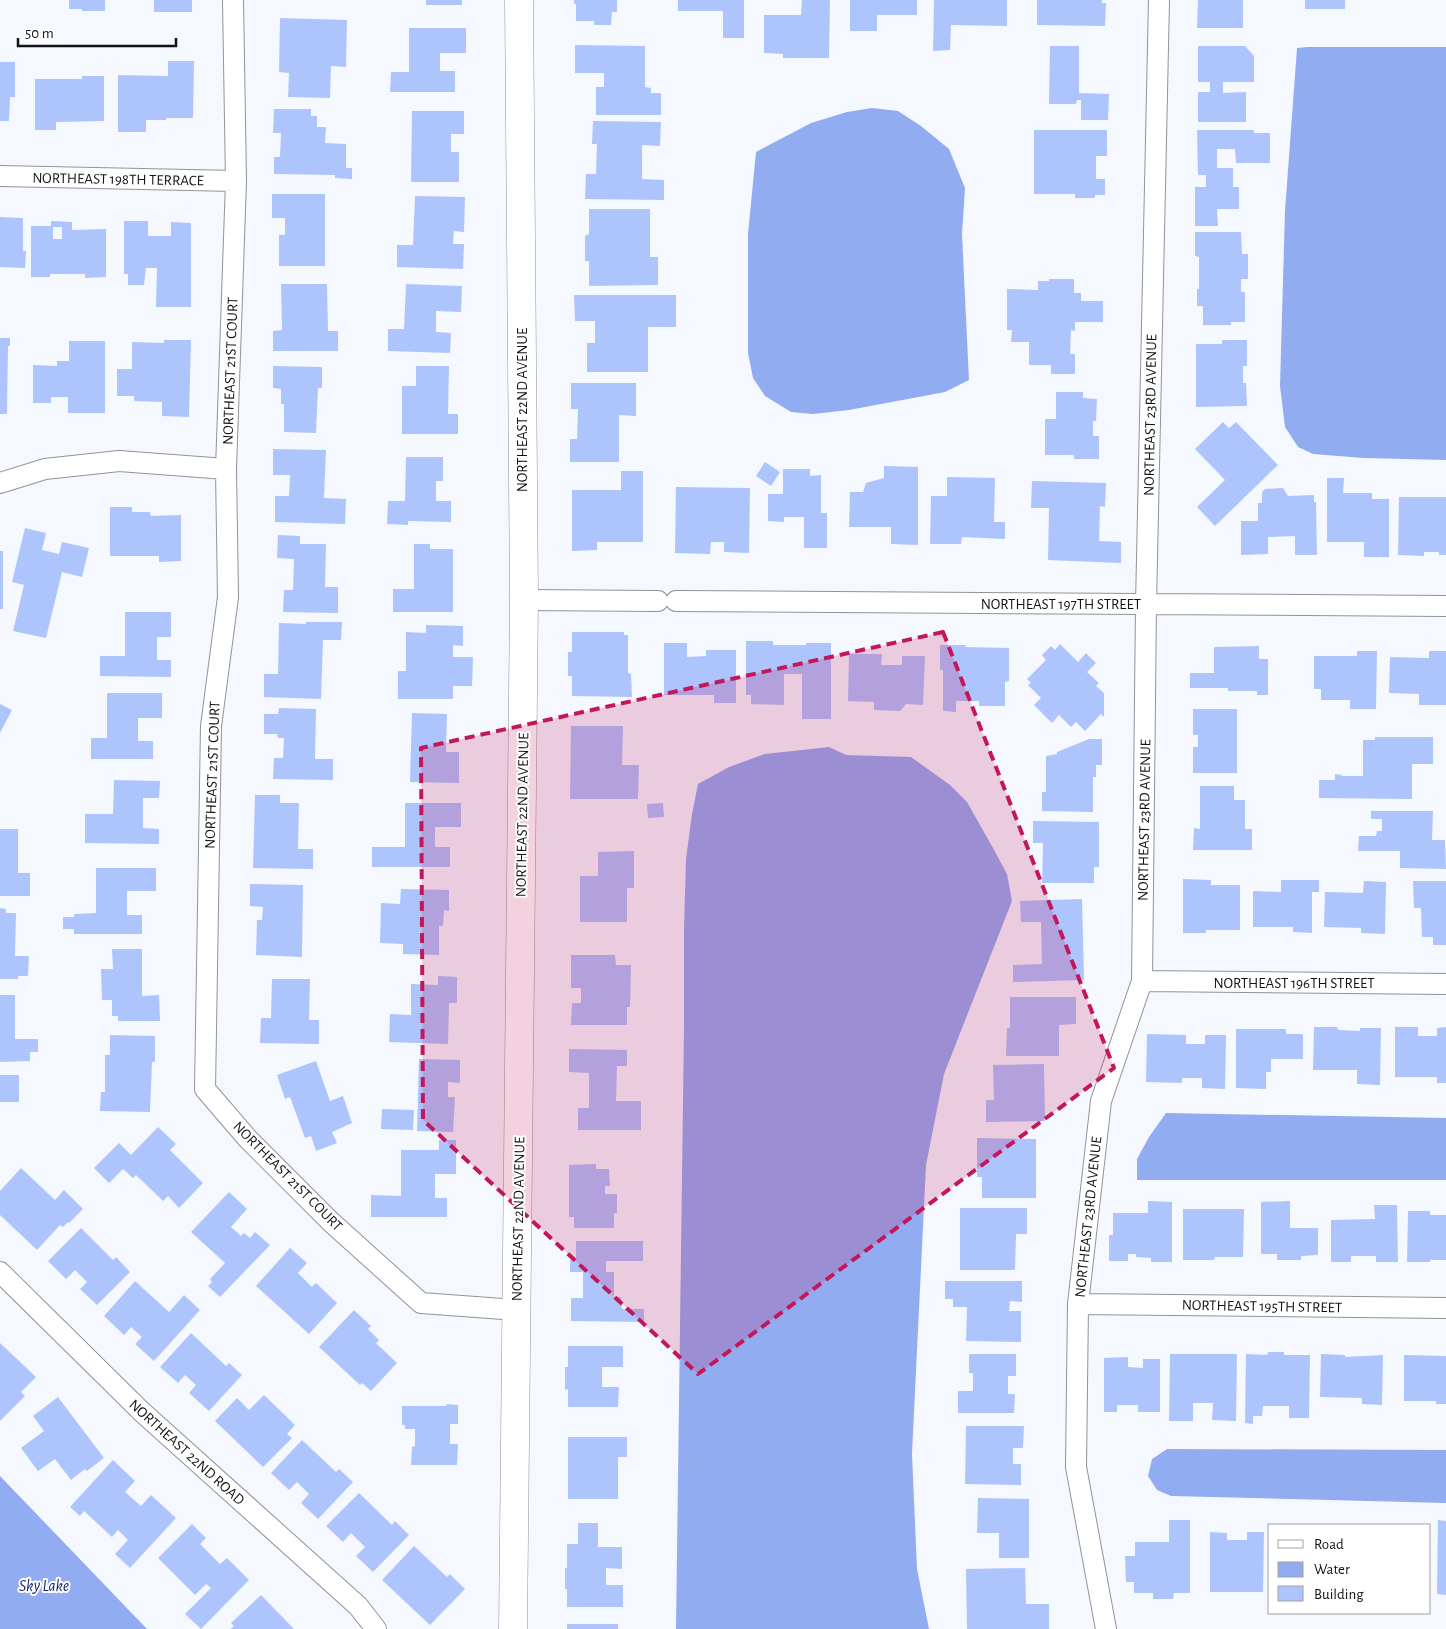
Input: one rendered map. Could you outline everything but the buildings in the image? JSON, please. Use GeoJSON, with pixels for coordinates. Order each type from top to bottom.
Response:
{"type":"FeatureCollection","features":[{"type":"Feature","properties":{"kind":"street","name":"NORTHEAST 21ST COURT"},"geometry":{"type":"LineString","coordinates":[[233,0],[236,181],[226,469],[228,597],[211,726],[205,1089],[248,1139],[310,1201],[421,1303],[518,1310]]}},
{"type":"Feature","properties":{"kind":"street","name":"NORTHEAST 22ND AVENUE"},"geometry":{"type":"LineString","coordinates":[[514,1629],[524,600],[519,0]]}},
{"type":"Feature","properties":{"kind":"street","name":"NORTHEAST 23RD AVENUE"},"geometry":{"type":"LineString","coordinates":[[1106,1629],[1076,1467],[1078,1304],[1101,1101],[1142,982],[1146,605],[1159,0]]}},
{"type":"Feature","properties":{"kind":"street","name":"NORTHEAST 198TH TERRACE"},"geometry":{"type":"LineString","coordinates":[[0,176],[236,181]]}},
{"type":"Feature","properties":{"kind":"street"},"geometry":{"type":"LineString","coordinates":[[0,483],[45,469],[119,461],[226,469]]}},
{"type":"Feature","properties":{"kind":"street","name":"NORTHEAST 197TH STREET"},"geometry":{"type":"LineString","coordinates":[[524,600],[1446,606]]}},
{"type":"Feature","properties":{"kind":"street","name":"NORTHEAST 196TH STREET"},"geometry":{"type":"LineString","coordinates":[[1142,982],[1446,984]]}},
{"type":"Feature","properties":{"kind":"street","name":"NORTHEAST 22ND ROAD"},"geometry":{"type":"LineString","coordinates":[[0,1272],[142,1412],[358,1606],[376,1629]]}},
{"type":"Feature","properties":{"kind":"street","name":"NORTHEAST 195TH STREET"},"geometry":{"type":"LineString","coordinates":[[1078,1304],[1446,1308]]}},
{"type":"Feature","properties":{"kind":"highlighted area"},"geometry":{"type":"Polygon","coordinates":[[[943,632],[1114,1068],[698,1374],[423,1120],[421,748],[943,632]]]}},
{"type":"Feature","properties":{"kind":"water"},"geometry":{"type":"Polygon","coordinates":[[[1446,47],[1446,460],[1364,458],[1313,454],[1298,447],[1285,427],[1280,386],[1285,211],[1297,48],[1446,47]]]}},
{"type":"Feature","properties":{"kind":"water"},"geometry":{"type":"Polygon","coordinates":[[[872,108],[898,111],[921,126],[949,149],[965,188],[962,234],[969,380],[945,392],[849,410],[813,414],[791,412],[765,396],[753,378],[748,353],[748,234],[756,152],[811,123],[847,112],[872,108]]]}},
{"type":"Feature","properties":{"kind":"water"},"geometry":{"type":"Polygon","coordinates":[[[829,747],[846,755],[911,757],[950,785],[967,802],[1007,874],[1012,901],[944,1074],[926,1165],[912,1454],[917,1569],[929,1629],[676,1629],[684,928],[686,859],[692,814],[698,784],[729,767],[765,754],[829,747]]]}},
{"type":"Feature","properties":{"kind":"water"},"geometry":{"type":"Polygon","coordinates":[[[1166,1113],[1446,1118],[1446,1180],[1137,1180],[1137,1159],[1149,1137],[1166,1113]]]}},
{"type":"Feature","properties":{"kind":"water"},"geometry":{"type":"Polygon","coordinates":[[[1167,1449],[1446,1450],[1446,1503],[1171,1496],[1157,1490],[1148,1476],[1152,1459],[1167,1449]]]}},
{"type":"Feature","properties":{"kind":"water","name":"Sky Lake"},"geometry":{"type":"Polygon","coordinates":[[[0,1476],[147,1629],[0,1629],[0,1476]]]}}]}
